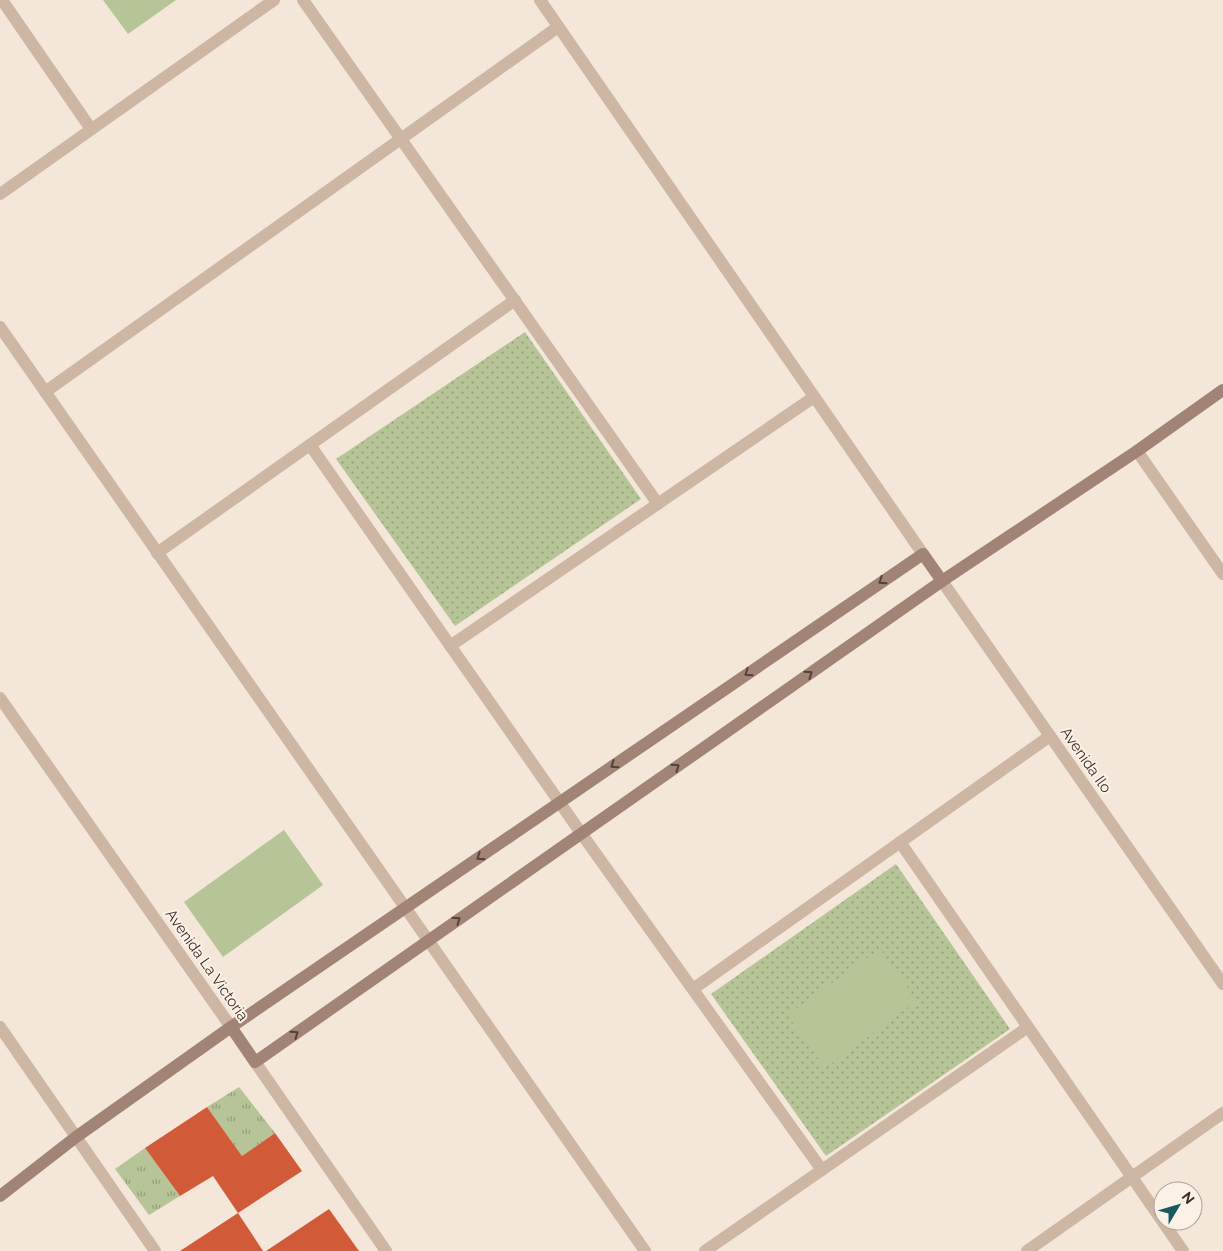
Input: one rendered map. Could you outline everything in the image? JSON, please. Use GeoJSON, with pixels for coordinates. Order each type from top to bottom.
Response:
{"type":"FeatureCollection","features":[{"type":"Feature","properties":{"kind":"street"},"geometry":{"type":"LineString","coordinates":[[2,0],[91,129]]}},
{"type":"Feature","properties":{"kind":"street"},"geometry":{"type":"LineString","coordinates":[[0,194],[274,0]]}},
{"type":"Feature","properties":{"kind":"street"},"geometry":{"type":"LineString","coordinates":[[303,0],[658,504]]}},
{"type":"Feature","properties":{"kind":"street"},"geometry":{"type":"LineString","coordinates":[[0,1196],[76,1137],[231,1027],[923,554],[540,0]]}},
{"type":"Feature","properties":{"kind":"street"},"geometry":{"type":"LineString","coordinates":[[45,392],[558,26]]}},
{"type":"Feature","properties":{"kind":"street"},"geometry":{"type":"LineString","coordinates":[[157,553],[515,300]]}},
{"type":"Feature","properties":{"kind":"street"},"geometry":{"type":"LineString","coordinates":[[0,327],[645,1251]]}},
{"type":"Feature","properties":{"kind":"street"},"geometry":{"type":"LineString","coordinates":[[255,1062],[942,581],[1137,451],[1223,390]]}},
{"type":"Feature","properties":{"kind":"street"},"geometry":{"type":"LineString","coordinates":[[450,646],[814,397]]}},
{"type":"Feature","properties":{"kind":"street"},"geometry":{"type":"LineString","coordinates":[[310,445],[559,802],[822,1170]]}},
{"type":"Feature","properties":{"kind":"street"},"geometry":{"type":"LineString","coordinates":[[1137,451],[1223,574]]}},
{"type":"Feature","properties":{"kind":"street","name":"Avenida Ilo"},"geometry":{"type":"LineString","coordinates":[[923,554],[1223,984]]}},
{"type":"Feature","properties":{"kind":"street","name":"Avenida La Victoria"},"geometry":{"type":"LineString","coordinates":[[0,698],[386,1251]]}},
{"type":"Feature","properties":{"kind":"street"},"geometry":{"type":"LineString","coordinates":[[693,989],[1050,736]]}},
{"type":"Feature","properties":{"kind":"street"},"geometry":{"type":"LineString","coordinates":[[900,842],[1183,1251]]}},
{"type":"Feature","properties":{"kind":"street"},"geometry":{"type":"LineString","coordinates":[[0,1027],[154,1251]]}},
{"type":"Feature","properties":{"kind":"street"},"geometry":{"type":"LineString","coordinates":[[705,1251],[1028,1027]]}},
{"type":"Feature","properties":{"kind":"street"},"geometry":{"type":"LineString","coordinates":[[1027,1251],[1223,1113]]}},
{"type":"Feature","properties":{"kind":"green space"},"geometry":{"type":"Polygon","coordinates":[[[103,0],[176,0],[128,34],[103,0]]]}},
{"type":"Feature","properties":{"kind":"green space"},"geometry":{"type":"Polygon","coordinates":[[[525,332],[641,499],[455,626],[336,459],[525,332]]]}},
{"type":"Feature","properties":{"kind":"green space"},"geometry":{"type":"Polygon","coordinates":[[[284,830],[323,885],[223,957],[184,902],[284,830]]]}},
{"type":"Feature","properties":{"kind":"green space"},"geometry":{"type":"Polygon","coordinates":[[[896,864],[1010,1029],[826,1156],[711,994],[896,864]]]}},
{"type":"Feature","properties":{"kind":"green space"},"geometry":{"type":"Polygon","coordinates":[[[880,949],[917,1001],[825,1068],[787,1015],[880,949]]]}},
{"type":"Feature","properties":{"kind":"green space"},"geometry":{"type":"Polygon","coordinates":[[[239,1087],[275,1133],[242,1156],[207,1107],[239,1087]]]}},
{"type":"Feature","properties":{"kind":"green space"},"geometry":{"type":"Polygon","coordinates":[[[145,1148],[180,1196],[149,1215],[115,1169],[145,1148]]]}},
{"type":"Feature","properties":{"kind":"building"},"geometry":{"type":"Polygon","coordinates":[[[207,1107],[242,1156],[275,1133],[302,1171],[238,1213],[213,1176],[180,1196],[145,1148],[207,1107]]]}},
{"type":"Feature","properties":{"kind":"building"},"geometry":{"type":"Polygon","coordinates":[[[329,1209],[359,1251],[266,1251],[329,1209]]]}},
{"type":"Feature","properties":{"kind":"building"},"geometry":{"type":"Polygon","coordinates":[[[238,1213],[263,1251],[180,1251],[238,1213]]]}}]}
